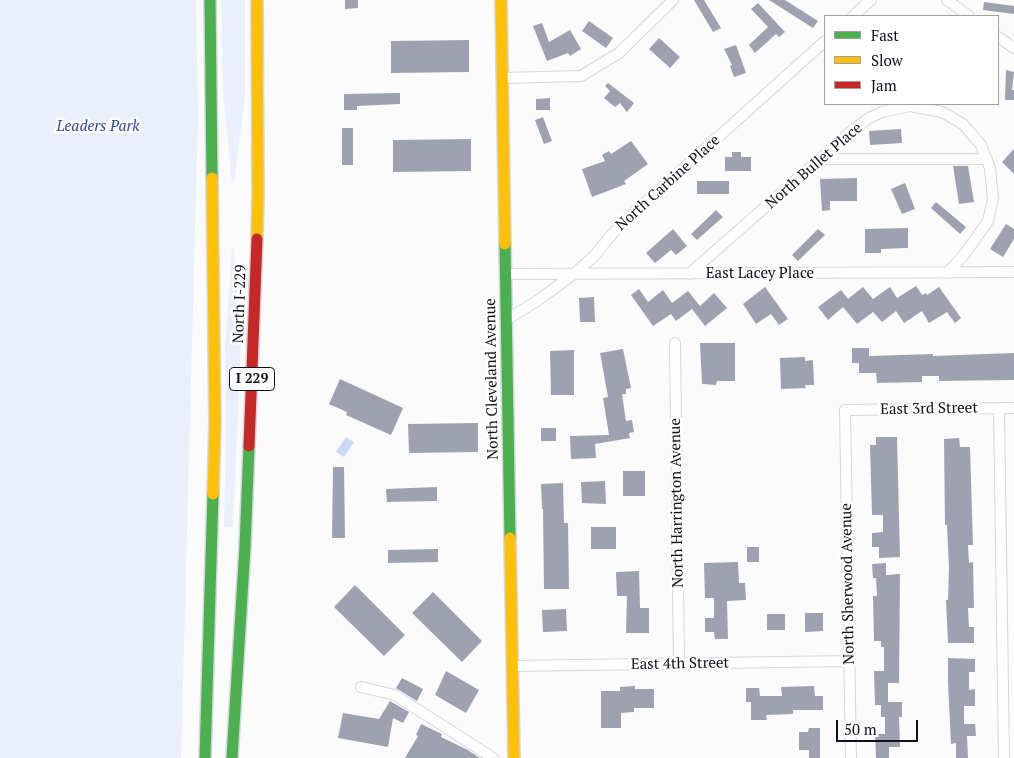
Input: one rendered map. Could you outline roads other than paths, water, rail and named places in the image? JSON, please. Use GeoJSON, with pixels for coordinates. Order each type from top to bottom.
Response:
{"type":"FeatureCollection","features":[{"type":"Feature","properties":{"kind":"main road","name":"North I-229"},"geometry":{"type":"LineString","coordinates":[[205,758],[215,424],[210,0]]}},
{"type":"Feature","properties":{"kind":"main road","name":"North I-229"},"geometry":{"type":"LineString","coordinates":[[232,758],[245,547],[253,357],[258,196],[257,0]]}},
{"type":"Feature","properties":{"kind":"main road","name":"North Cleveland Avenue"},"geometry":{"type":"LineString","coordinates":[[501,0],[514,758]]}},
{"type":"Feature","properties":{"kind":"street"},"geometry":{"type":"LineString","coordinates":[[502,78],[581,76],[619,53],[673,0]]}},
{"type":"Feature","properties":{"kind":"street"},"geometry":{"type":"LineString","coordinates":[[854,15],[871,0]]}},
{"type":"Feature","properties":{"kind":"street"},"geometry":{"type":"LineString","coordinates":[[947,0],[968,15]]}},
{"type":"Feature","properties":{"kind":"street"},"geometry":{"type":"LineString","coordinates":[[999,38],[1014,48]]}},
{"type":"Feature","properties":{"kind":"street","name":"North Carbine Place"},"geometry":{"type":"LineString","coordinates":[[506,320],[538,301],[574,274],[593,257],[614,232],[637,210],[824,42]]}},
{"type":"Feature","properties":{"kind":"street","name":"North Bullet Place"},"geometry":{"type":"LineString","coordinates":[[689,274],[854,129],[869,118],[882,112],[910,106],[942,112],[963,124],[981,145],[987,159],[993,184],[993,198],[988,221],[969,249],[947,273]]}},
{"type":"Feature","properties":{"kind":"street"},"geometry":{"type":"LineString","coordinates":[[822,159],[987,159]]}},
{"type":"Feature","properties":{"kind":"street","name":"East Lacey Place"},"geometry":{"type":"LineString","coordinates":[[506,274],[1014,272]]}},
{"type":"Feature","properties":{"kind":"street","name":"North Harrington Avenue"},"geometry":{"type":"LineString","coordinates":[[675,343],[679,664]]}},
{"type":"Feature","properties":{"kind":"street"},"geometry":{"type":"LineString","coordinates":[[999,408],[1004,758]]}},
{"type":"Feature","properties":{"kind":"street","name":"East 3rd Street"},"geometry":{"type":"LineString","coordinates":[[845,410],[1014,408]]}},
{"type":"Feature","properties":{"kind":"street","name":"North Sherwood Avenue"},"geometry":{"type":"LineString","coordinates":[[845,410],[851,758]]}},
{"type":"Feature","properties":{"kind":"street","name":"East 4th Street"},"geometry":{"type":"LineString","coordinates":[[512,666],[849,661]]}},
{"type":"Feature","properties":{"kind":"street"},"geometry":{"type":"LineString","coordinates":[[361,688],[395,694],[493,758]]}},
{"type":"Feature","properties":{"kind":"water"},"geometry":{"type":"Polygon","coordinates":[[[346,437],[354,442],[344,457],[336,452],[346,437]]]}},
{"type":"Feature","properties":{"kind":"park label","name":"Leaders Park"},"geometry":{"type":"Point","coordinates":[98,127]}}]}
